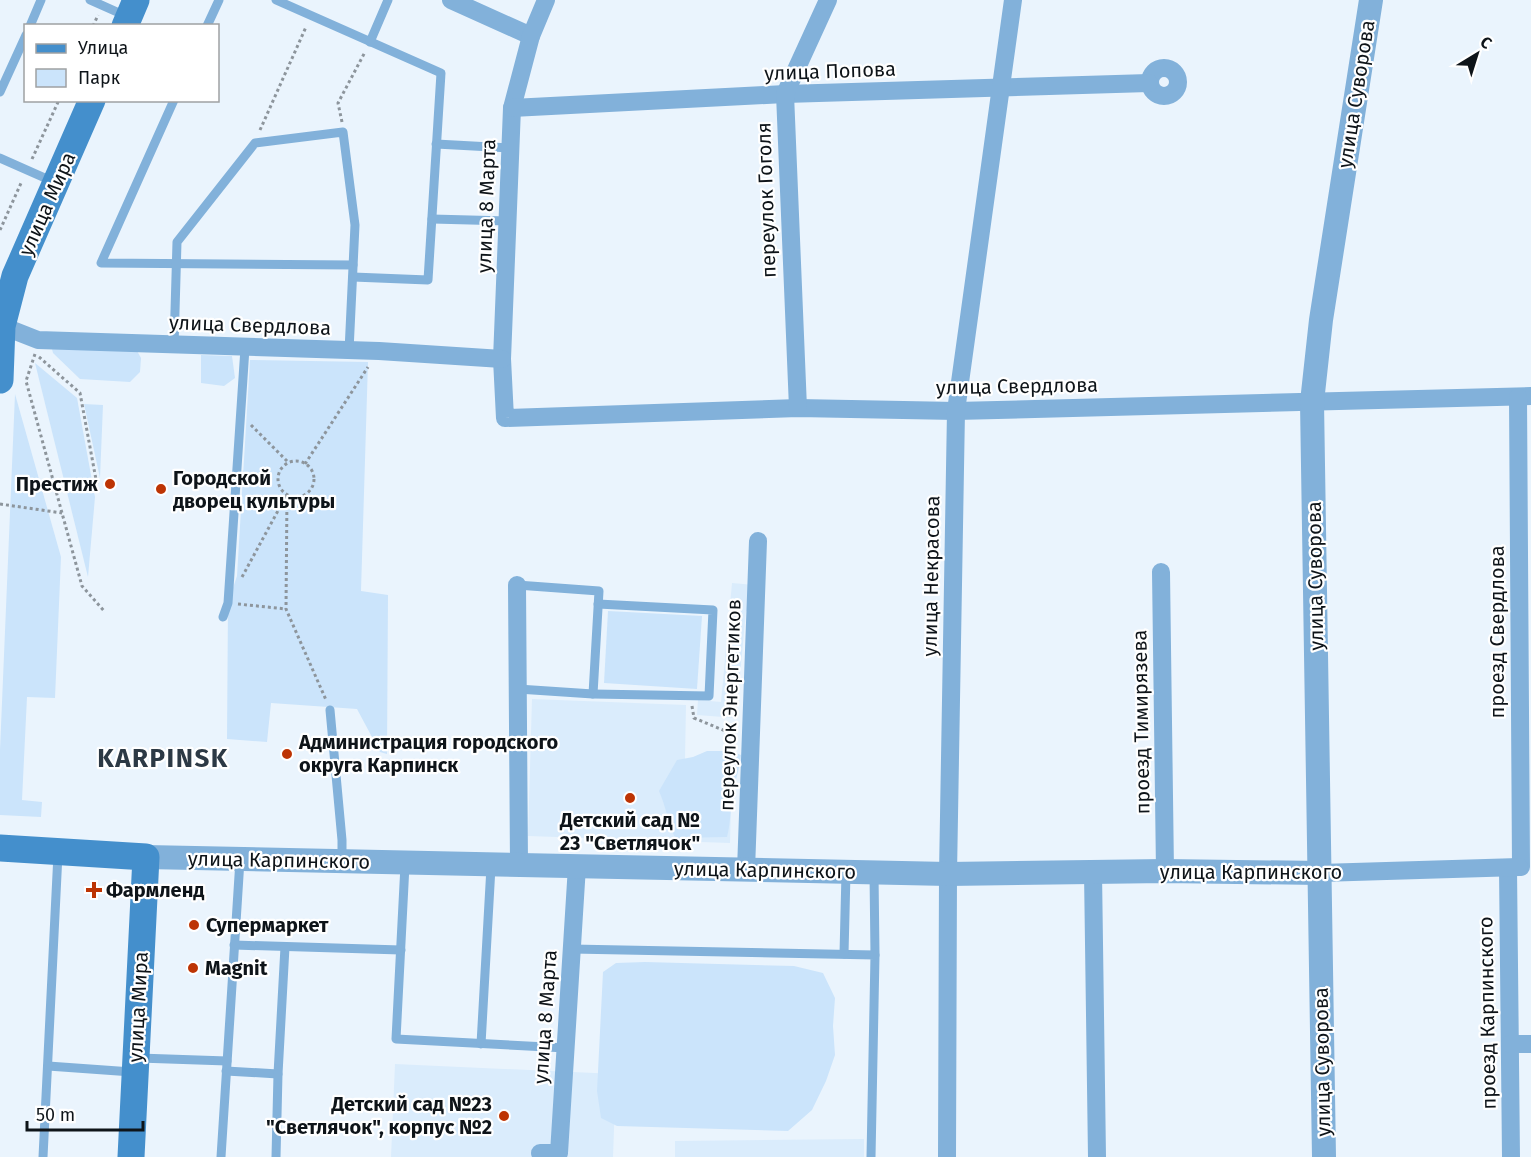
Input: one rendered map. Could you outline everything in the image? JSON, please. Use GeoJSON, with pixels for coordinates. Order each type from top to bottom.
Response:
{"type":"FeatureCollection","features":[{"type":"Feature","properties":{"kind":"main road","name":"улица Мира"},"geometry":{"type":"LineString","coordinates":[[0,380],[1,325],[15,276],[91,102]]}},
{"type":"Feature","properties":{"kind":"main road","name":"улица Карпинского"},"geometry":{"type":"LineString","coordinates":[[0,848],[146,857]]}},
{"type":"Feature","properties":{"kind":"main road","name":"улица Мира"},"geometry":{"type":"LineString","coordinates":[[130,1157],[146,857]]}},
{"type":"Feature","properties":{"kind":"street"},"geometry":{"type":"LineString","coordinates":[[451,0],[531,36]]}},
{"type":"Feature","properties":{"kind":"street","name":"улица 8 Марта"},"geometry":{"type":"LineString","coordinates":[[505,418],[502,359],[512,108],[531,36],[546,0]]}},
{"type":"Feature","properties":{"kind":"street","name":"переулок Гоголя"},"geometry":{"type":"LineString","coordinates":[[798,408],[784,94],[828,0]]}},
{"type":"Feature","properties":{"kind":"street","name":"улица Некрасова"},"geometry":{"type":"LineString","coordinates":[[947,1157],[948,874],[956,411],[1013,0]]}},
{"type":"Feature","properties":{"kind":"street","name":"улица Суворова"},"geometry":{"type":"LineString","coordinates":[[1324,1157],[1312,402],[1321,320],[1371,0]]}},
{"type":"Feature","properties":{"kind":"street","name":"улица Попова"},"geometry":{"type":"LineString","coordinates":[[512,108],[784,94],[1149,83]]}},
{"type":"Feature","properties":{"kind":"street","name":"улица Свердлова"},"geometry":{"type":"LineString","coordinates":[[1,325],[37,347],[174,346],[379,351],[502,359]]}},
{"type":"Feature","properties":{"kind":"street","name":"улица Свердлова"},"geometry":{"type":"LineString","coordinates":[[505,418],[798,408],[956,411],[1525,396]]}},
{"type":"Feature","properties":{"kind":"street","name":"проезд Свердлова"},"geometry":{"type":"LineString","coordinates":[[1520,868],[1525,396]]}},
{"type":"Feature","properties":{"kind":"street","name":"переулок Энергетиков"},"geometry":{"type":"LineString","coordinates":[[746,870],[758,541]]}},
{"type":"Feature","properties":{"kind":"street","name":"проезд Тимирязева"},"geometry":{"type":"LineString","coordinates":[[1161,572],[1165,871]]}},
{"type":"Feature","properties":{"kind":"street"},"geometry":{"type":"LineString","coordinates":[[517,585],[519,865]]}},
{"type":"Feature","properties":{"kind":"street","name":"улица Карпинского"},"geometry":{"type":"LineString","coordinates":[[146,857],[948,874],[1165,871],[1320,873],[1520,868]]}},
{"type":"Feature","properties":{"kind":"street","name":"улица 8 Марта"},"geometry":{"type":"LineString","coordinates":[[540,1154],[559,1152],[577,866]]}},
{"type":"Feature","properties":{"kind":"street","name":"проезд Карпинского"},"geometry":{"type":"LineString","coordinates":[[1511,1157],[1510,1044],[1520,868]]}},
{"type":"Feature","properties":{"kind":"street"},"geometry":{"type":"LineString","coordinates":[[1093,872],[1097,1157]]}},
{"type":"Feature","properties":{"kind":"street"},"geometry":{"type":"LineString","coordinates":[[1510,1044],[1531,1044]]}},
{"type":"Feature","properties":{"kind":"lane"},"geometry":{"type":"LineString","coordinates":[[31,24],[41,0]]}},
{"type":"Feature","properties":{"kind":"lane"},"geometry":{"type":"LineString","coordinates":[[90,0],[130,14]]}},
{"type":"Feature","properties":{"kind":"lane"},"geometry":{"type":"LineString","coordinates":[[208,24],[219,0]]}},
{"type":"Feature","properties":{"kind":"lane"},"geometry":{"type":"LineString","coordinates":[[370,42],[388,0]]}},
{"type":"Feature","properties":{"kind":"lane"},"geometry":{"type":"LineString","coordinates":[[282,1],[441,74],[428,280],[352,278]]}},
{"type":"Feature","properties":{"kind":"lane"},"geometry":{"type":"LineString","coordinates":[[0,92],[24,39]]}},
{"type":"Feature","properties":{"kind":"lane"},"geometry":{"type":"LineString","coordinates":[[173,102],[101,263],[353,265]]}},
{"type":"Feature","properties":{"kind":"lane"},"geometry":{"type":"LineString","coordinates":[[174,346],[177,242],[255,143],[343,132],[355,225],[349,351]]}},
{"type":"Feature","properties":{"kind":"lane"},"geometry":{"type":"LineString","coordinates":[[436,144],[511,148]]}},
{"type":"Feature","properties":{"kind":"lane"},"geometry":{"type":"LineString","coordinates":[[0,158],[56,183]]}},
{"type":"Feature","properties":{"kind":"lane"},"geometry":{"type":"LineString","coordinates":[[432,219],[508,221]]}},
{"type":"Feature","properties":{"kind":"lane"},"geometry":{"type":"LineString","coordinates":[[223,617],[228,603],[245,348]]}},
{"type":"Feature","properties":{"kind":"lane"},"geometry":{"type":"LineString","coordinates":[[517,585],[599,591],[593,694]]}},
{"type":"Feature","properties":{"kind":"lane"},"geometry":{"type":"LineString","coordinates":[[518,689],[593,694],[709,696],[713,610],[598,604]]}},
{"type":"Feature","properties":{"kind":"lane"},"geometry":{"type":"LineString","coordinates":[[330,710],[342,861]]}},
{"type":"Feature","properties":{"kind":"lane"},"geometry":{"type":"LineString","coordinates":[[44,1157],[58,852]]}},
{"type":"Feature","properties":{"kind":"lane"},"geometry":{"type":"LineString","coordinates":[[221,1157],[240,859]]}},
{"type":"Feature","properties":{"kind":"lane"},"geometry":{"type":"LineString","coordinates":[[405,862],[396,1039],[566,1048]]}},
{"type":"Feature","properties":{"kind":"lane"},"geometry":{"type":"LineString","coordinates":[[481,1044],[491,864]]}},
{"type":"Feature","properties":{"kind":"lane"},"geometry":{"type":"LineString","coordinates":[[844,954],[846,872]]}},
{"type":"Feature","properties":{"kind":"lane"},"geometry":{"type":"LineString","coordinates":[[871,1157],[875,955],[874,872]]}},
{"type":"Feature","properties":{"kind":"lane"},"geometry":{"type":"LineString","coordinates":[[234,945],[401,950]]}},
{"type":"Feature","properties":{"kind":"lane"},"geometry":{"type":"LineString","coordinates":[[276,1157],[285,947]]}},
{"type":"Feature","properties":{"kind":"lane"},"geometry":{"type":"LineString","coordinates":[[572,949],[875,955]]}},
{"type":"Feature","properties":{"kind":"lane"},"geometry":{"type":"LineString","coordinates":[[48,1066],[227,1066],[278,1074]]}},
{"type":"Feature","properties":{"kind":"path"},"geometry":{"type":"LineString","coordinates":[[255,143],[311,16]]}},
{"type":"Feature","properties":{"kind":"path"},"geometry":{"type":"LineString","coordinates":[[343,132],[339,103],[370,42]]}},
{"type":"Feature","properties":{"kind":"path"},"geometry":{"type":"LineString","coordinates":[[56,489],[98,485],[80,393],[37,347],[26,381],[82,586],[105,612]]}},
{"type":"Feature","properties":{"kind":"path"},"geometry":{"type":"LineString","coordinates":[[305,464],[379,351]]}},
{"type":"Feature","properties":{"kind":"path"},"geometry":{"type":"LineString","coordinates":[[241,415],[288,462]]}},
{"type":"Feature","properties":{"kind":"path"},"geometry":{"type":"LineString","coordinates":[[300,461],[305,464],[313,473],[314,479],[309,490],[299,496],[287,494],[279,486],[280,470],[288,462],[300,461]]}},
{"type":"Feature","properties":{"kind":"path"},"geometry":{"type":"LineString","coordinates":[[286,609],[228,603],[287,494]]}},
{"type":"Feature","properties":{"kind":"path"},"geometry":{"type":"LineString","coordinates":[[287,494],[286,609],[330,710]]}},
{"type":"Feature","properties":{"kind":"path"},"geometry":{"type":"LineString","coordinates":[[0,504],[62,513]]}},
{"type":"Feature","properties":{"kind":"path"},"geometry":{"type":"LineString","coordinates":[[691,696],[694,718],[751,742]]}},
{"type":"Feature","properties":{"kind":"shaded area"},"geometry":{"type":"Polygon","coordinates":[[[732,583],[754,585],[752,611],[746,611],[736,718],[697,715],[698,700],[721,702],[732,583]]]}},
{"type":"Feature","properties":{"kind":"shaded area","name":"Детский сад № 23 \"Светлячок\""},"geometry":{"type":"Polygon","coordinates":[[[532,699],[686,705],[685,759],[732,760],[730,843],[528,836],[532,699]]]}},
{"type":"Feature","properties":{"kind":"shaded area","name":"Детский сад №23 \"Светлячок\", корпус №2"},"geometry":{"type":"Polygon","coordinates":[[[395,1064],[616,1074],[613,1157],[391,1157],[395,1064]]]}},
{"type":"Feature","properties":{"kind":"shaded area"},"geometry":{"type":"Polygon","coordinates":[[[864,1139],[864,1157],[675,1157],[675,1141],[864,1139]]]}},
{"type":"Feature","properties":{"kind":"green space"},"geometry":{"type":"Polygon","coordinates":[[[51,345],[136,349],[141,358],[140,372],[130,382],[80,379],[53,353],[51,345]]]}},
{"type":"Feature","properties":{"kind":"green space"},"geometry":{"type":"Polygon","coordinates":[[[201,355],[232,356],[235,378],[224,386],[201,383],[201,355]]]}},
{"type":"Feature","properties":{"kind":"green space"},"geometry":{"type":"Polygon","coordinates":[[[250,360],[368,362],[361,591],[388,595],[387,754],[380,752],[357,709],[271,703],[267,742],[227,739],[228,603],[237,576],[250,360]]]}},
{"type":"Feature","properties":{"kind":"green space"},"geometry":{"type":"Polygon","coordinates":[[[35,363],[77,398],[95,497],[88,577],[35,363]]]}},
{"type":"Feature","properties":{"kind":"green space"},"geometry":{"type":"Polygon","coordinates":[[[15,394],[61,557],[55,698],[27,697],[22,800],[42,802],[41,817],[0,815],[0,750],[15,394]]]}},
{"type":"Feature","properties":{"kind":"green space"},"geometry":{"type":"Polygon","coordinates":[[[84,404],[103,405],[100,478],[84,404]]]}},
{"type":"Feature","properties":{"kind":"green space"},"geometry":{"type":"Polygon","coordinates":[[[608,611],[702,616],[697,689],[604,683],[608,611]]]}},
{"type":"Feature","properties":{"kind":"green space"},"geometry":{"type":"Polygon","coordinates":[[[707,751],[731,751],[741,755],[727,837],[675,838],[659,791],[677,760],[707,751]]]}},
{"type":"Feature","properties":{"kind":"green space"},"geometry":{"type":"Polygon","coordinates":[[[616,963],[794,966],[823,973],[835,998],[833,1026],[835,1055],[812,1110],[788,1131],[617,1126],[601,1118],[597,1091],[603,972],[616,963]]]}},
{"type":"Feature","properties":{"kind":"place","name":"Престиж"},"geometry":{"type":"Point","coordinates":[110,484]}},
{"type":"Feature","properties":{"kind":"place","name":"Городской дворец культуры"},"geometry":{"type":"Point","coordinates":[161,489]}},
{"type":"Feature","properties":{"kind":"place","name":"Администрация городского округа Карпинск"},"geometry":{"type":"Point","coordinates":[287,754]}},
{"type":"Feature","properties":{"kind":"place","name":"Детский сад № 23 \"Светлячок\""},"geometry":{"type":"Point","coordinates":[630,798]}},
{"type":"Feature","properties":{"kind":"place","name":"Фармленд"},"geometry":{"type":"Point","coordinates":[94,890]}},
{"type":"Feature","properties":{"kind":"place","name":"Супермаркет"},"geometry":{"type":"Point","coordinates":[194,925]}},
{"type":"Feature","properties":{"kind":"place","name":"Magnit"},"geometry":{"type":"Point","coordinates":[193,968]}},
{"type":"Feature","properties":{"kind":"place","name":"Детский сад №23 \"Светлячок\", корпус №2"},"geometry":{"type":"Point","coordinates":[504,1116]}},
{"type":"Feature","properties":{"kind":"district","name":"KARPINSK"},"geometry":{"type":"Point","coordinates":[163,758]}}]}
